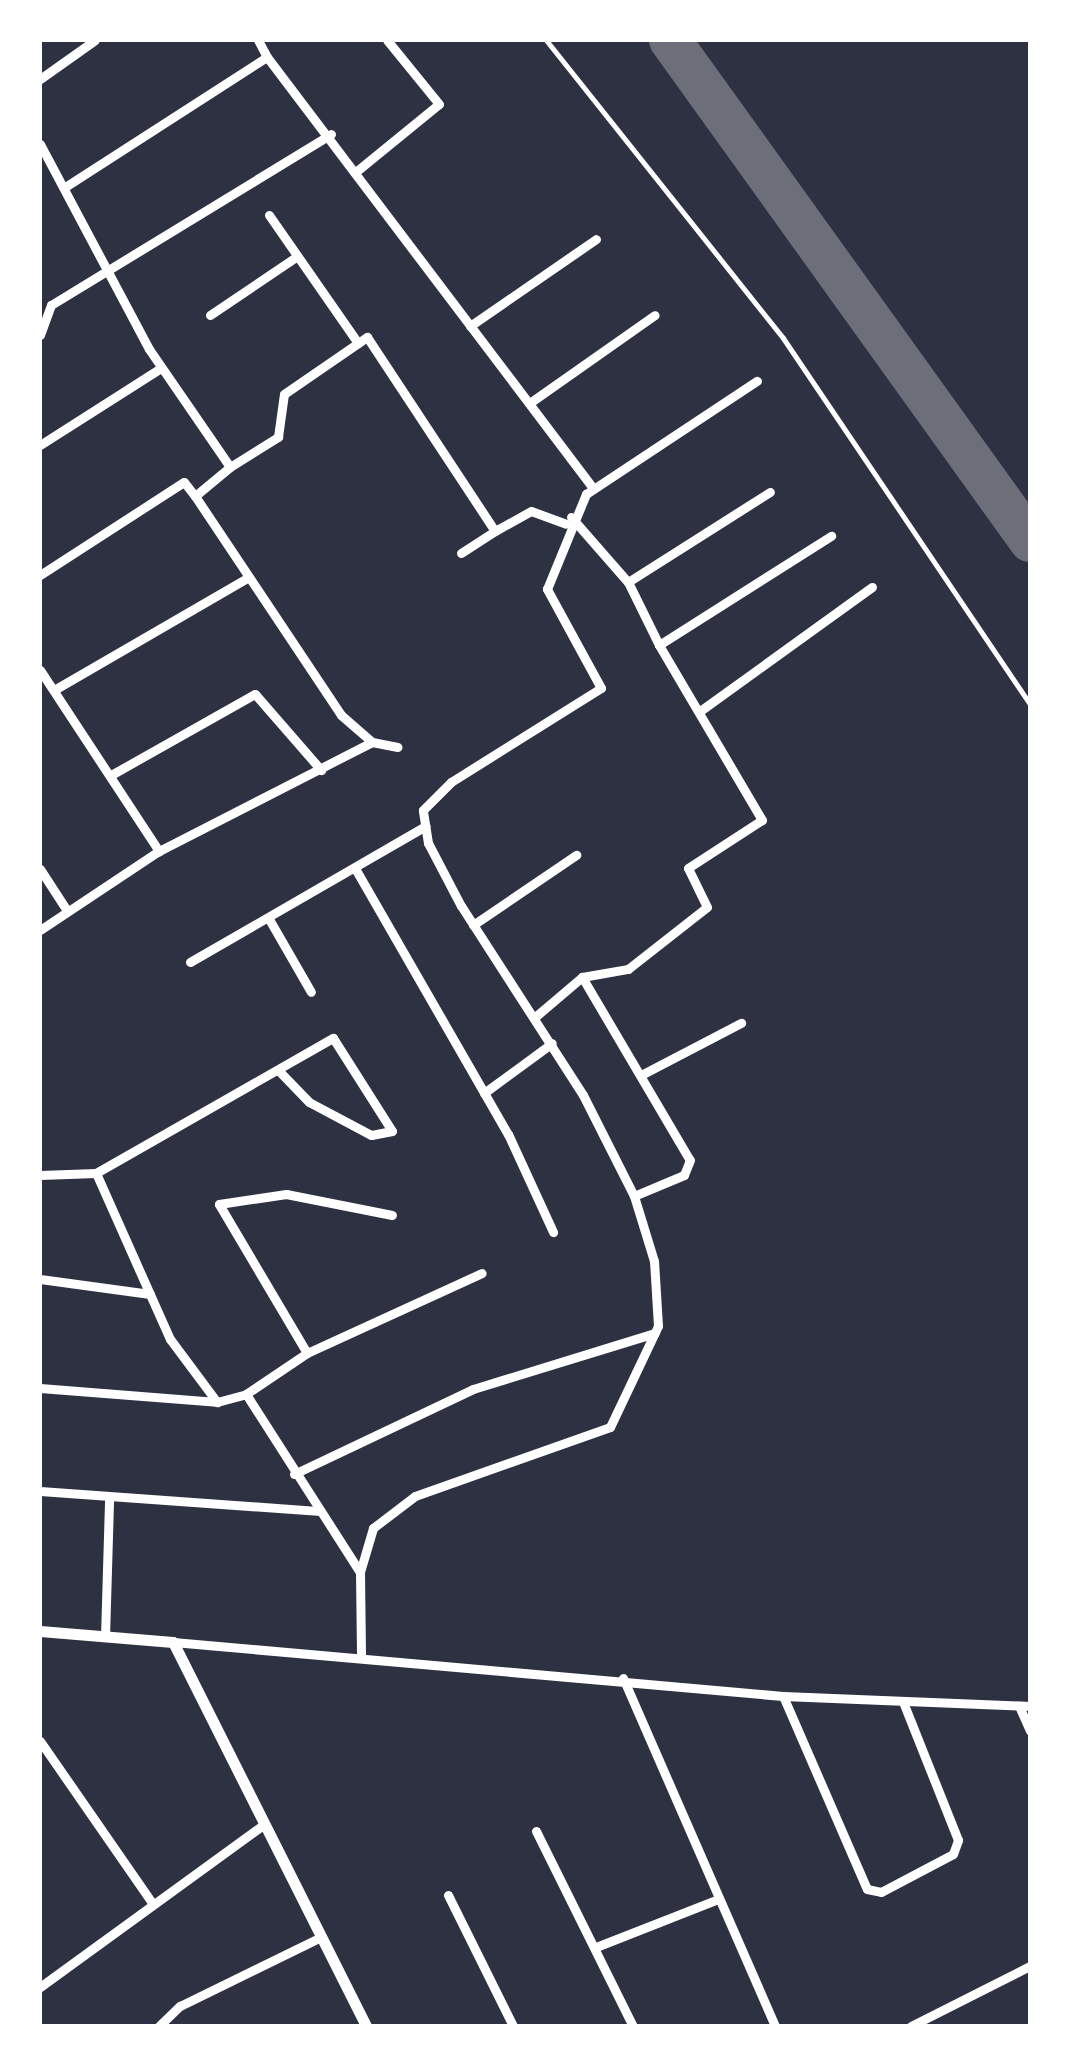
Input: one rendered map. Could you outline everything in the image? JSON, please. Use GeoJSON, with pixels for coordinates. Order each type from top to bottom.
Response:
{"type":"FeatureCollection","features":[{"type":"Feature","properties":{"kind":"street"},"geometry":{"type":"LineString","coordinates":[[40,79],[95,40]]}},
{"type":"Feature","properties":{"kind":"street"},"geometry":{"type":"LineString","coordinates":[[258,40],[593,488]]}},
{"type":"Feature","properties":{"kind":"street"},"geometry":{"type":"LineString","coordinates":[[358,170],[440,104],[387,40]]}},
{"type":"Feature","properties":{"kind":"street"},"geometry":{"type":"LineString","coordinates":[[65,186],[267,57]]}},
{"type":"Feature","properties":{"kind":"street"},"geometry":{"type":"LineString","coordinates":[[40,336],[52,304],[330,134]]}},
{"type":"Feature","properties":{"kind":"street"},"geometry":{"type":"LineString","coordinates":[[40,144],[65,186],[106,274],[161,368],[230,467]]}},
{"type":"Feature","properties":{"kind":"street"},"geometry":{"type":"LineString","coordinates":[[269,215],[358,343]]}},
{"type":"Feature","properties":{"kind":"street"},"geometry":{"type":"LineString","coordinates":[[470,326],[596,239]]}},
{"type":"Feature","properties":{"kind":"street"},"geometry":{"type":"LineString","coordinates":[[210,315],[296,257]]}},
{"type":"Feature","properties":{"kind":"street"},"geometry":{"type":"LineString","coordinates":[[531,402],[655,315]]}},
{"type":"Feature","properties":{"kind":"street"},"geometry":{"type":"LineString","coordinates":[[195,496],[230,467],[278,437],[284,394],[367,337],[495,531]]}},
{"type":"Feature","properties":{"kind":"street"},"geometry":{"type":"LineString","coordinates":[[40,445],[161,368]]}},
{"type":"Feature","properties":{"kind":"street"},"geometry":{"type":"LineString","coordinates":[[361,1654],[360,1572],[373,1528],[414,1496],[610,1427],[655,1333],[654,1261],[634,1196],[552,1043],[473,925],[426,826],[424,810],[451,782],[601,688],[546,589],[568,520],[593,488],[756,381]]}},
{"type":"Feature","properties":{"kind":"street"},"geometry":{"type":"LineString","coordinates":[[40,575],[184,482],[295,655],[372,742],[398,747]]}},
{"type":"Feature","properties":{"kind":"street"},"geometry":{"type":"LineString","coordinates":[[628,582],[770,492]]}},
{"type":"Feature","properties":{"kind":"street"},"geometry":{"type":"LineString","coordinates":[[461,553],[531,510],[568,520],[628,582],[659,645],[762,820],[688,868],[707,906],[628,969],[582,977],[535,1017]]}},
{"type":"Feature","properties":{"kind":"street"},"geometry":{"type":"LineString","coordinates":[[659,645],[831,536]]}},
{"type":"Feature","properties":{"kind":"street"},"geometry":{"type":"LineString","coordinates":[[54,690],[246,578]]}},
{"type":"Feature","properties":{"kind":"street"},"geometry":{"type":"LineString","coordinates":[[700,711],[872,587]]}},
{"type":"Feature","properties":{"kind":"street"},"geometry":{"type":"LineString","coordinates":[[40,670],[159,851]]}},
{"type":"Feature","properties":{"kind":"street"},"geometry":{"type":"LineString","coordinates":[[112,775],[255,694],[320,770]]}},
{"type":"Feature","properties":{"kind":"street"},"geometry":{"type":"LineString","coordinates":[[40,930],[66,909],[159,851],[372,742]]}},
{"type":"Feature","properties":{"kind":"street"},"geometry":{"type":"LineString","coordinates":[[190,962],[356,870],[426,826]]}},
{"type":"Feature","properties":{"kind":"street"},"geometry":{"type":"LineString","coordinates":[[473,925],[576,854]]}},
{"type":"Feature","properties":{"kind":"street"},"geometry":{"type":"LineString","coordinates":[[40,869],[66,909]]}},
{"type":"Feature","properties":{"kind":"street"},"geometry":{"type":"LineString","coordinates":[[356,870],[484,1093],[553,1232]]}},
{"type":"Feature","properties":{"kind":"street"},"geometry":{"type":"LineString","coordinates":[[269,919],[311,992]]}},
{"type":"Feature","properties":{"kind":"street"},"geometry":{"type":"LineString","coordinates":[[582,977],[690,1160],[684,1175],[634,1196]]}},
{"type":"Feature","properties":{"kind":"street"},"geometry":{"type":"LineString","coordinates":[[641,1075],[741,1023]]}},
{"type":"Feature","properties":{"kind":"street"},"geometry":{"type":"LineString","coordinates":[[40,1175],[96,1173],[333,1038],[392,1131],[355,1127],[309,1102],[278,1070]]}},
{"type":"Feature","properties":{"kind":"street"},"geometry":{"type":"LineString","coordinates":[[484,1093],[552,1043]]}},
{"type":"Feature","properties":{"kind":"street"},"geometry":{"type":"LineString","coordinates":[[96,1173],[170,1339],[218,1402]]}},
{"type":"Feature","properties":{"kind":"street"},"geometry":{"type":"LineString","coordinates":[[307,1353],[219,1204],[286,1194],[392,1215]]}},
{"type":"Feature","properties":{"kind":"street"},"geometry":{"type":"LineString","coordinates":[[40,1388],[218,1402],[246,1394],[307,1353],[482,1273]]}},
{"type":"Feature","properties":{"kind":"street"},"geometry":{"type":"LineString","coordinates":[[40,1279],[150,1294]]}},
{"type":"Feature","properties":{"kind":"street"},"geometry":{"type":"LineString","coordinates":[[294,1474],[473,1389],[655,1333]]}},
{"type":"Feature","properties":{"kind":"street"},"geometry":{"type":"LineString","coordinates":[[246,1394],[316,1511],[360,1572]]}},
{"type":"Feature","properties":{"kind":"street"},"geometry":{"type":"LineString","coordinates":[[40,1491],[109,1500],[316,1511]]}},
{"type":"Feature","properties":{"kind":"street"},"geometry":{"type":"LineString","coordinates":[[104,1637],[109,1500]]}},
{"type":"Feature","properties":{"kind":"street"},"geometry":{"type":"LineString","coordinates":[[40,1631],[361,1654],[783,1696],[1024,1706],[1030,1731]]}},
{"type":"Feature","properties":{"kind":"street"},"geometry":{"type":"LineString","coordinates":[[173,1642],[366,2026]]}},
{"type":"Feature","properties":{"kind":"street"},"geometry":{"type":"LineString","coordinates":[[624,1678],[716,1900],[775,2026]]}},
{"type":"Feature","properties":{"kind":"street"},"geometry":{"type":"LineString","coordinates":[[783,1696],[866,1889],[881,1892],[953,1854],[958,1840],[904,1704]]}},
{"type":"Feature","properties":{"kind":"street"},"geometry":{"type":"LineString","coordinates":[[40,1741],[153,1904]]}},
{"type":"Feature","properties":{"kind":"street"},"geometry":{"type":"LineString","coordinates":[[40,1988],[263,1824]]}},
{"type":"Feature","properties":{"kind":"street"},"geometry":{"type":"LineString","coordinates":[[536,1831],[632,2026]]}},
{"type":"Feature","properties":{"kind":"street"},"geometry":{"type":"LineString","coordinates":[[448,1895],[513,2026]]}},
{"type":"Feature","properties":{"kind":"street"},"geometry":{"type":"LineString","coordinates":[[596,1947],[716,1900]]}},
{"type":"Feature","properties":{"kind":"street"},"geometry":{"type":"LineString","coordinates":[[159,2026],[180,2006],[321,1938]]}},
{"type":"Feature","properties":{"kind":"street"},"geometry":{"type":"LineString","coordinates":[[911,2026],[1030,1966]]}},
{"type":"Feature","properties":{"kind":"lane"},"geometry":{"type":"LineString","coordinates":[[546,40],[782,338],[1030,704]]}},
{"type":"Feature","properties":{"kind":"taxiway"},"geometry":{"type":"LineString","coordinates":[[670,40],[1030,541]]}}]}
